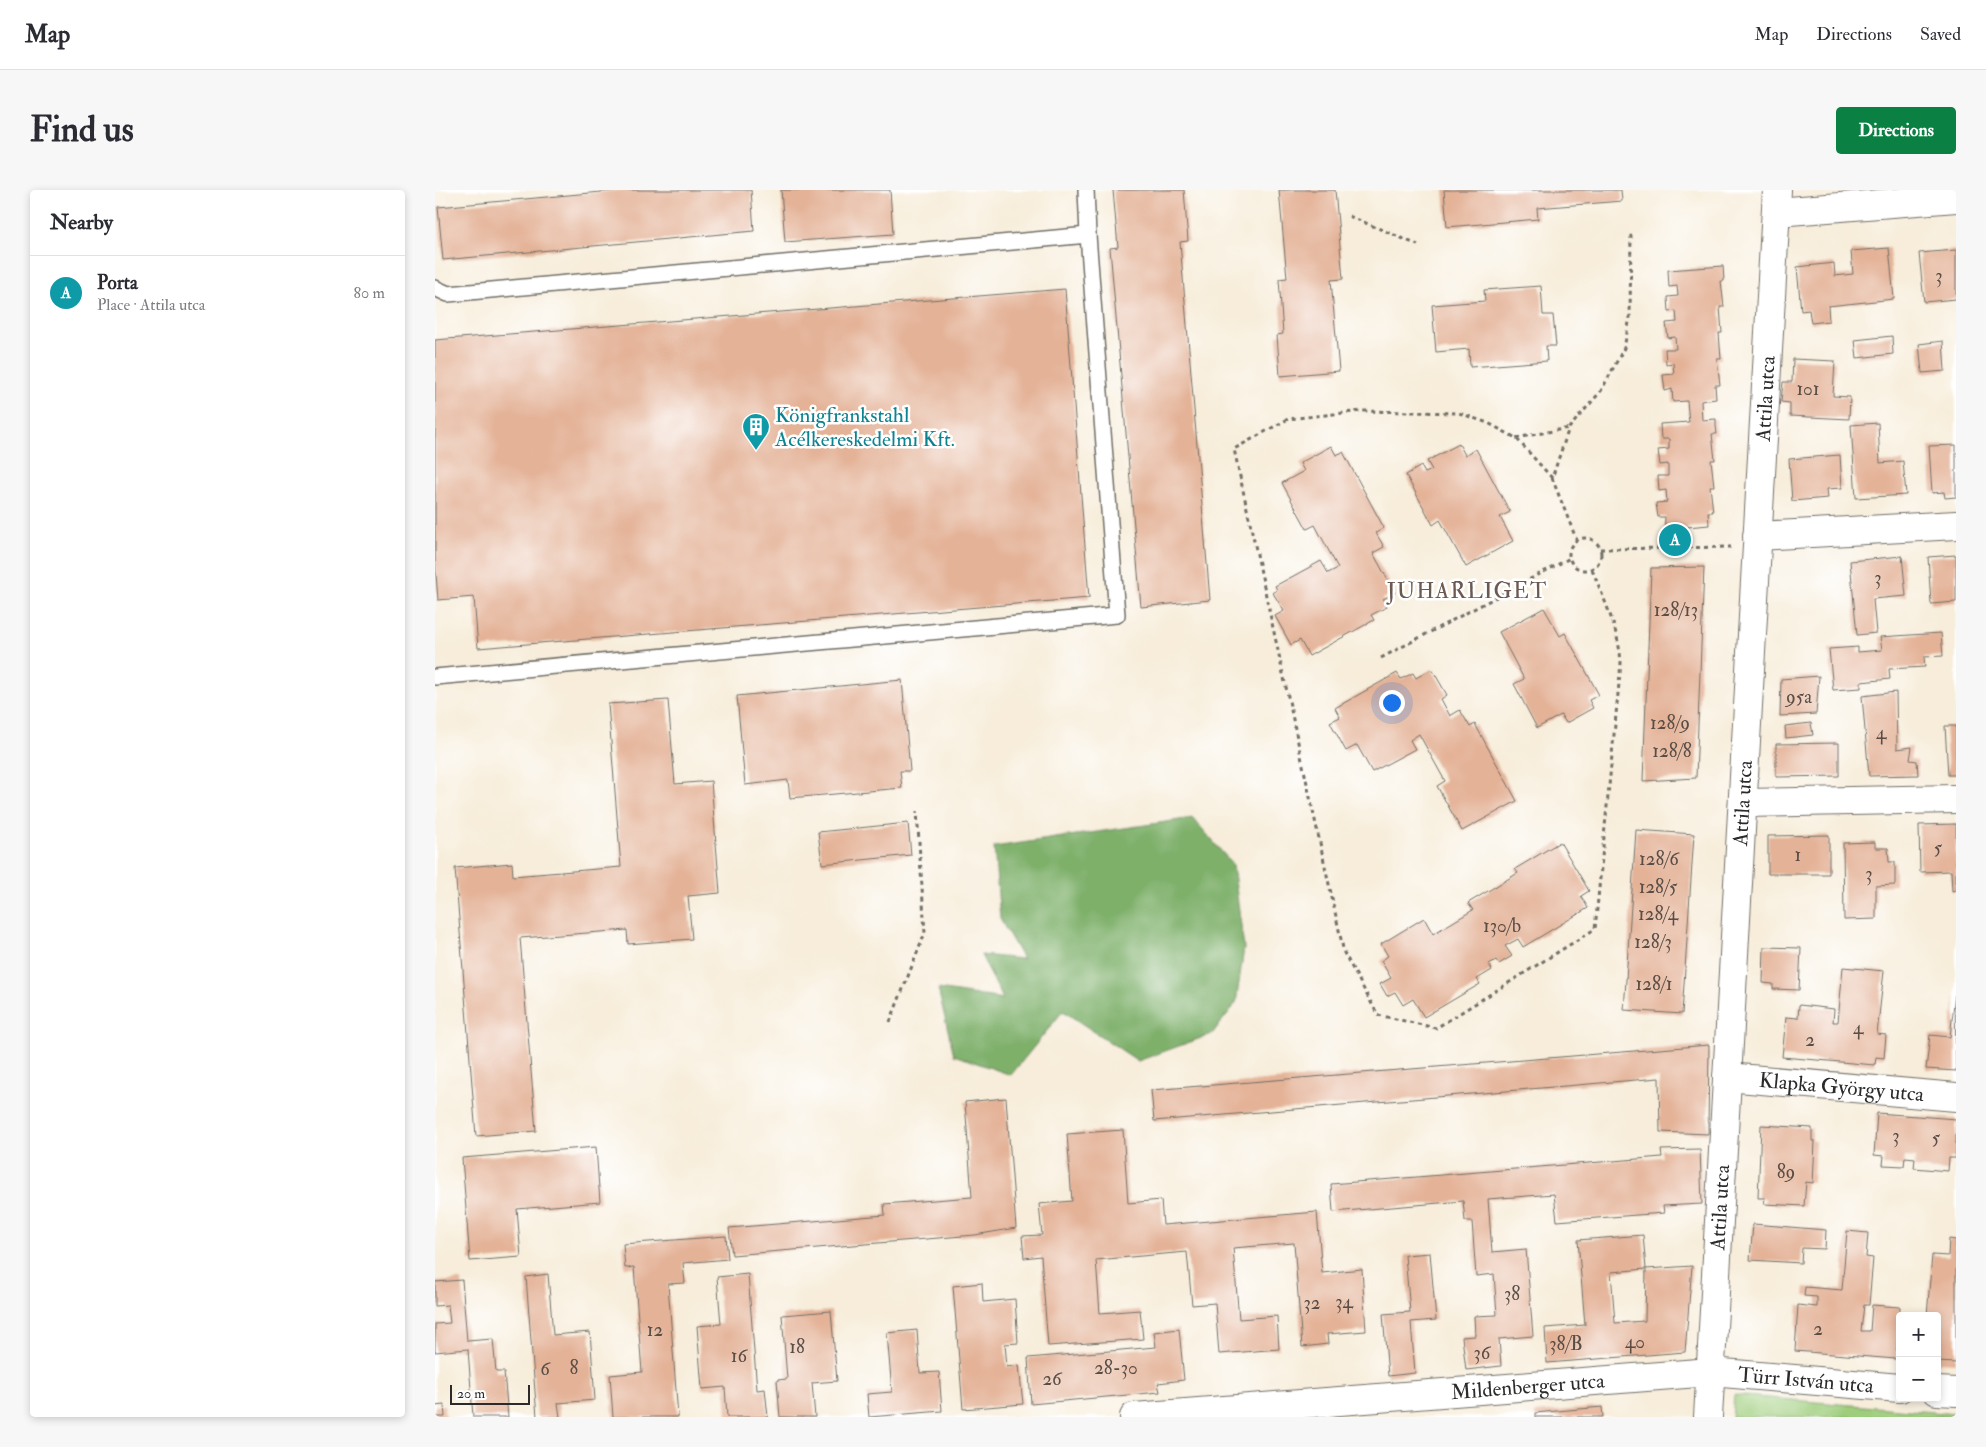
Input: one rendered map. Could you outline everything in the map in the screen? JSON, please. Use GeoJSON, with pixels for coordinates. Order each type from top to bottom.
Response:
{"type":"FeatureCollection","features":[{"type":"Feature","properties":{"kind":"street"},"geometry":{"type":"LineString","coordinates":[[1776,201],[1956,198]]}},
{"type":"Feature","properties":{"kind":"street","name":"Attila utca"},"geometry":{"type":"LineString","coordinates":[[1708,1417],[1776,201]]}},
{"type":"Feature","properties":{"kind":"street"},"geometry":{"type":"LineString","coordinates":[[1757,542],[1956,525]]}},
{"type":"Feature","properties":{"kind":"street"},"geometry":{"type":"LineString","coordinates":[[1743,802],[1956,799]]}},
{"type":"Feature","properties":{"kind":"street","name":"Klapka György utca"},"geometry":{"type":"LineString","coordinates":[[1727,1077],[1956,1097]]}},
{"type":"Feature","properties":{"kind":"street","name":"Türr István utca"},"geometry":{"type":"LineString","coordinates":[[1711,1372],[1896,1388]]}},
{"type":"Feature","properties":{"kind":"street","name":"Mildenberger utca"},"geometry":{"type":"LineString","coordinates":[[1134,1417],[1711,1372]]}},
{"type":"Feature","properties":{"kind":"street"},"geometry":{"type":"LineString","coordinates":[[1941,1391],[1956,1392]]}},
{"type":"Feature","properties":{"kind":"lane"},"geometry":{"type":"LineString","coordinates":[[435,677],[1117,614],[1086,190]]}},
{"type":"Feature","properties":{"kind":"lane"},"geometry":{"type":"LineString","coordinates":[[435,288],[448,294],[1088,235]]}},
{"type":"Feature","properties":{"kind":"path"},"geometry":{"type":"LineString","coordinates":[[1349,216],[1418,245]]}},
{"type":"Feature","properties":{"kind":"path"},"geometry":{"type":"LineString","coordinates":[[1552,478],[1569,428],[1601,391],[1624,348],[1630,317],[1631,232]]}},
{"type":"Feature","properties":{"kind":"path"},"geometry":{"type":"LineString","coordinates":[[1577,540],[1552,478],[1516,438],[1488,423],[1459,413],[1362,411],[1288,419],[1234,449],[1344,953],[1378,1014],[1436,1028],[1595,929],[1621,663],[1620,646],[1613,622],[1592,569]]}},
{"type":"Feature","properties":{"kind":"path"},"geometry":{"type":"LineString","coordinates":[[1516,438],[1569,428]]}},
{"type":"Feature","properties":{"kind":"path"},"geometry":{"type":"LineString","coordinates":[[1586,538],[1595,541],[1600,549],[1601,557],[1592,569],[1582,570],[1574,566],[1569,558],[1571,548],[1577,540],[1586,538]]}},
{"type":"Feature","properties":{"kind":"path"},"geometry":{"type":"LineString","coordinates":[[1600,549],[1757,542]]}},
{"type":"Feature","properties":{"kind":"path"},"geometry":{"type":"LineString","coordinates":[[1381,658],[1569,558]]}},
{"type":"Feature","properties":{"kind":"path"},"geometry":{"type":"LineString","coordinates":[[890,1022],[925,933],[917,811]]}},
{"type":"Feature","properties":{"kind":"green space"},"geometry":{"type":"Polygon","coordinates":[[[1193,818],[1233,865],[1244,948],[1236,1003],[1212,1034],[1138,1061],[1063,1011],[1011,1075],[954,1055],[938,989],[1003,999],[981,955],[1023,959],[1000,919],[994,847],[1193,818]]]}},
{"type":"Feature","properties":{"kind":"green space"},"geometry":{"type":"Polygon","coordinates":[[[1734,1395],[1956,1414],[1956,1417],[1732,1417],[1734,1395]]]}},
{"type":"Feature","properties":{"kind":"building"},"geometry":{"type":"Polygon","coordinates":[[[623,190],[751,190],[754,231],[443,260],[438,207],[623,190]]]}},
{"type":"Feature","properties":{"kind":"building"},"geometry":{"type":"Polygon","coordinates":[[[781,190],[890,190],[893,234],[785,242],[781,190]]]}},
{"type":"Feature","properties":{"kind":"building"},"geometry":{"type":"Polygon","coordinates":[[[1113,190],[1184,190],[1188,241],[1180,242],[1210,600],[1141,607],[1110,248],[1118,247],[1113,190]]]}},
{"type":"Feature","properties":{"kind":"building"},"geometry":{"type":"Polygon","coordinates":[[[1279,190],[1335,190],[1343,279],[1331,280],[1339,371],[1280,376],[1277,335],[1283,334],[1279,279],[1287,278],[1279,190]]]}},
{"type":"Feature","properties":{"kind":"building"},"geometry":{"type":"Polygon","coordinates":[[[1444,190],[1621,190],[1622,201],[1537,208],[1538,219],[1447,227],[1444,190]]]}},
{"type":"Feature","properties":{"kind":"building"},"geometry":{"type":"Polygon","coordinates":[[[1889,248],[1894,299],[1828,306],[1829,321],[1811,323],[1809,310],[1801,311],[1797,267],[1834,263],[1835,276],[1853,274],[1851,251],[1889,248]]]}},
{"type":"Feature","properties":{"kind":"building"},"geometry":{"type":"Polygon","coordinates":[[[1956,250],[1956,299],[1924,302],[1919,253],[1956,250]]]}},
{"type":"Feature","properties":{"kind":"building"},"geometry":{"type":"Polygon","coordinates":[[[1723,266],[1724,281],[1721,281],[1724,307],[1720,307],[1722,333],[1719,333],[1721,359],[1717,359],[1720,385],[1715,385],[1716,399],[1701,401],[1702,420],[1716,419],[1717,434],[1712,434],[1715,460],[1711,460],[1714,486],[1710,486],[1713,512],[1708,512],[1709,525],[1687,527],[1686,546],[1664,547],[1665,517],[1658,517],[1656,503],[1667,502],[1666,490],[1659,491],[1658,476],[1668,476],[1668,464],[1660,465],[1658,450],[1669,449],[1669,439],[1661,439],[1660,424],[1689,422],[1687,401],[1673,402],[1672,389],[1665,391],[1663,375],[1674,374],[1673,363],[1666,364],[1665,349],[1676,349],[1675,337],[1668,338],[1666,323],[1677,322],[1676,311],[1669,312],[1668,297],[1678,296],[1677,286],[1669,287],[1668,270],[1723,266]]]}},
{"type":"Feature","properties":{"kind":"building"},"geometry":{"type":"Polygon","coordinates":[[[1541,286],[1543,315],[1553,315],[1556,346],[1546,346],[1547,361],[1470,367],[1469,349],[1436,352],[1432,305],[1485,301],[1484,290],[1541,286]]]}},
{"type":"Feature","properties":{"kind":"building","name":"Königfrankstahl Acélkereskedelmi Kft."},"geometry":{"type":"Polygon","coordinates":[[[1065,289],[1089,598],[478,648],[474,597],[438,600],[435,561],[435,340],[1065,289]]]}},
{"type":"Feature","properties":{"kind":"building"},"geometry":{"type":"Polygon","coordinates":[[[1892,336],[1893,354],[1857,358],[1855,340],[1892,336]]]}},
{"type":"Feature","properties":{"kind":"building"},"geometry":{"type":"Polygon","coordinates":[[[1943,341],[1945,371],[1922,373],[1919,344],[1943,341]]]}},
{"type":"Feature","properties":{"kind":"building"},"geometry":{"type":"Polygon","coordinates":[[[1793,359],[1835,361],[1833,396],[1850,397],[1849,419],[1790,416],[1790,403],[1781,402],[1783,382],[1792,382],[1793,359]]]}},
{"type":"Feature","properties":{"kind":"building"},"geometry":{"type":"Polygon","coordinates":[[[1878,423],[1880,463],[1903,461],[1906,495],[1856,498],[1851,425],[1878,423]]]}},
{"type":"Feature","properties":{"kind":"building"},"geometry":{"type":"Polygon","coordinates":[[[1459,444],[1465,455],[1476,449],[1510,512],[1500,517],[1513,541],[1466,567],[1440,520],[1433,525],[1406,475],[1421,466],[1425,473],[1432,470],[1427,461],[1459,444]]]}},
{"type":"Feature","properties":{"kind":"building"},"geometry":{"type":"Polygon","coordinates":[[[1956,445],[1956,497],[1945,498],[1944,492],[1932,493],[1929,446],[1956,445]]]}},
{"type":"Feature","properties":{"kind":"building"},"geometry":{"type":"Polygon","coordinates":[[[1331,446],[1336,455],[1343,452],[1384,528],[1376,533],[1384,547],[1373,553],[1395,593],[1383,599],[1387,607],[1371,615],[1374,620],[1309,656],[1300,640],[1291,645],[1275,616],[1284,611],[1273,593],[1277,590],[1275,586],[1321,561],[1328,573],[1338,568],[1315,525],[1307,529],[1282,483],[1304,471],[1300,463],[1331,446]]]}},
{"type":"Feature","properties":{"kind":"building"},"geometry":{"type":"Polygon","coordinates":[[[1840,455],[1842,488],[1827,489],[1828,498],[1792,501],[1789,459],[1840,455]]]}},
{"type":"Feature","properties":{"kind":"building"},"geometry":{"type":"Polygon","coordinates":[[[1956,555],[1956,602],[1931,604],[1928,557],[1956,555]]]}},
{"type":"Feature","properties":{"kind":"building"},"geometry":{"type":"Polygon","coordinates":[[[1902,556],[1906,596],[1873,599],[1876,633],[1857,635],[1850,561],[1902,556]]]}},
{"type":"Feature","properties":{"kind":"building"},"geometry":{"type":"Polygon","coordinates":[[[1704,567],[1696,778],[1643,781],[1651,568],[1704,567]]]}},
{"type":"Feature","properties":{"kind":"building"},"geometry":{"type":"Polygon","coordinates":[[[1544,608],[1560,636],[1565,633],[1599,695],[1589,700],[1593,708],[1566,723],[1561,715],[1537,728],[1514,684],[1524,679],[1499,632],[1544,608]]]}},
{"type":"Feature","properties":{"kind":"building"},"geometry":{"type":"Polygon","coordinates":[[[1941,633],[1943,656],[1924,657],[1925,667],[1889,669],[1890,679],[1861,682],[1861,688],[1833,690],[1829,649],[1858,647],[1858,652],[1882,650],[1880,637],[1941,633]]]}},
{"type":"Feature","properties":{"kind":"building"},"geometry":{"type":"Polygon","coordinates":[[[1432,669],[1447,695],[1441,699],[1450,716],[1460,710],[1470,727],[1475,724],[1517,801],[1462,831],[1437,786],[1445,781],[1419,734],[1410,740],[1415,749],[1372,772],[1357,745],[1346,751],[1330,722],[1340,717],[1335,708],[1397,673],[1401,679],[1413,673],[1416,678],[1432,669]]]}},
{"type":"Feature","properties":{"kind":"building"},"geometry":{"type":"Polygon","coordinates":[[[1819,676],[1816,714],[1780,716],[1781,679],[1819,676]]]}},
{"type":"Feature","properties":{"kind":"building"},"geometry":{"type":"Polygon","coordinates":[[[902,680],[910,771],[900,771],[902,788],[790,798],[788,780],[745,785],[737,696],[902,680]]]}},
{"type":"Feature","properties":{"kind":"building"},"geometry":{"type":"Polygon","coordinates":[[[1896,692],[1897,749],[1912,747],[1910,760],[1917,761],[1918,775],[1869,776],[1862,696],[1896,692]]]}},
{"type":"Feature","properties":{"kind":"building"},"geometry":{"type":"Polygon","coordinates":[[[668,700],[675,784],[711,781],[720,893],[688,896],[692,939],[628,944],[627,930],[520,938],[536,1131],[476,1136],[455,868],[512,863],[513,876],[621,867],[608,704],[668,700]]]}},
{"type":"Feature","properties":{"kind":"building"},"geometry":{"type":"Polygon","coordinates":[[[1811,723],[1813,735],[1786,738],[1785,726],[1811,723]]]}},
{"type":"Feature","properties":{"kind":"building"},"geometry":{"type":"Polygon","coordinates":[[[1945,726],[1956,726],[1956,775],[1948,775],[1945,726]]]}},
{"type":"Feature","properties":{"kind":"building"},"geometry":{"type":"Polygon","coordinates":[[[1839,743],[1839,776],[1776,777],[1776,744],[1839,743]]]}},
{"type":"Feature","properties":{"kind":"building"},"geometry":{"type":"Polygon","coordinates":[[[908,823],[911,855],[822,864],[818,832],[908,823]]]}},
{"type":"Feature","properties":{"kind":"building"},"geometry":{"type":"Polygon","coordinates":[[[1956,824],[1956,890],[1952,891],[1951,871],[1920,872],[1919,825],[1956,824]]]}},
{"type":"Feature","properties":{"kind":"building"},"geometry":{"type":"Polygon","coordinates":[[[1636,830],[1694,834],[1682,1014],[1624,1010],[1636,830]]]}},
{"type":"Feature","properties":{"kind":"building"},"geometry":{"type":"Polygon","coordinates":[[[1829,835],[1829,874],[1768,874],[1768,836],[1829,835]]]}},
{"type":"Feature","properties":{"kind":"building"},"geometry":{"type":"Polygon","coordinates":[[[1560,842],[1589,891],[1581,896],[1588,908],[1523,947],[1518,939],[1505,946],[1512,956],[1499,964],[1496,960],[1489,964],[1492,970],[1477,979],[1480,984],[1424,1017],[1413,999],[1403,1005],[1395,992],[1387,996],[1380,984],[1391,978],[1381,961],[1388,956],[1381,944],[1424,918],[1433,934],[1473,910],[1468,903],[1518,873],[1515,869],[1560,842]]]}},
{"type":"Feature","properties":{"kind":"building"},"geometry":{"type":"Polygon","coordinates":[[[1875,842],[1875,848],[1888,848],[1889,862],[1895,862],[1895,885],[1876,886],[1876,919],[1844,920],[1843,843],[1875,842]]]}},
{"type":"Feature","properties":{"kind":"building"},"geometry":{"type":"Polygon","coordinates":[[[1764,947],[1801,948],[1799,990],[1773,989],[1773,984],[1763,983],[1764,947]]]}},
{"type":"Feature","properties":{"kind":"building"},"geometry":{"type":"Polygon","coordinates":[[[1843,967],[1884,971],[1877,1034],[1886,1035],[1884,1058],[1876,1057],[1875,1065],[1782,1057],[1786,1017],[1798,1018],[1799,1005],[1834,1009],[1833,1022],[1838,1022],[1843,967]]]}},
{"type":"Feature","properties":{"kind":"building"},"geometry":{"type":"Polygon","coordinates":[[[1955,995],[1956,1071],[1926,1069],[1930,1035],[1950,1037],[1955,995]]]}},
{"type":"Feature","properties":{"kind":"building"},"geometry":{"type":"Polygon","coordinates":[[[1709,1045],[1708,1134],[1660,1132],[1659,1078],[1154,1121],[1151,1090],[1709,1045]]]}},
{"type":"Feature","properties":{"kind":"building"},"geometry":{"type":"Polygon","coordinates":[[[1006,1098],[1016,1228],[975,1235],[732,1255],[729,1228],[885,1215],[884,1204],[972,1197],[965,1102],[1006,1098]]]}},
{"type":"Feature","properties":{"kind":"building"},"geometry":{"type":"Polygon","coordinates":[[[1877,1113],[1956,1119],[1956,1158],[1949,1158],[1948,1171],[1914,1168],[1915,1158],[1905,1157],[1904,1166],[1883,1165],[1884,1156],[1874,1155],[1877,1113]]]}},
{"type":"Feature","properties":{"kind":"building"},"geometry":{"type":"Polygon","coordinates":[[[1761,1125],[1812,1128],[1812,1141],[1815,1141],[1813,1183],[1806,1182],[1804,1206],[1764,1204],[1765,1198],[1758,1198],[1761,1125]]]}},
{"type":"Feature","properties":{"kind":"building"},"geometry":{"type":"Polygon","coordinates":[[[1123,1130],[1128,1203],[1161,1200],[1163,1225],[1317,1212],[1322,1273],[1362,1269],[1366,1331],[1327,1334],[1328,1344],[1302,1347],[1294,1243],[1233,1248],[1239,1319],[1277,1316],[1279,1349],[1219,1354],[1215,1303],[1192,1305],[1187,1252],[1096,1260],[1100,1313],[1140,1310],[1143,1339],[1048,1346],[1041,1256],[1024,1258],[1022,1236],[1042,1235],[1039,1204],[1072,1201],[1067,1134],[1123,1130]]]}},
{"type":"Feature","properties":{"kind":"building"},"geometry":{"type":"Polygon","coordinates":[[[596,1147],[600,1202],[517,1209],[521,1257],[470,1261],[462,1158],[596,1147]]]}},
{"type":"Feature","properties":{"kind":"building"},"geometry":{"type":"Polygon","coordinates":[[[1700,1149],[1702,1204],[1663,1206],[1664,1213],[1557,1221],[1554,1194],[1488,1199],[1492,1252],[1526,1249],[1533,1336],[1499,1339],[1501,1366],[1466,1370],[1462,1337],[1475,1336],[1474,1316],[1497,1315],[1494,1274],[1476,1276],[1472,1221],[1465,1221],[1463,1201],[1333,1212],[1331,1184],[1662,1157],[1661,1150],[1700,1149]]]}},
{"type":"Feature","properties":{"kind":"building"},"geometry":{"type":"Polygon","coordinates":[[[1753,1224],[1826,1230],[1825,1249],[1802,1248],[1801,1263],[1750,1260],[1753,1224]]]}},
{"type":"Feature","properties":{"kind":"building"},"geometry":{"type":"Polygon","coordinates":[[[1847,1231],[1868,1233],[1866,1257],[1873,1258],[1869,1305],[1864,1305],[1861,1331],[1870,1331],[1872,1305],[1900,1307],[1900,1312],[1896,1312],[1896,1359],[1795,1351],[1798,1305],[1817,1307],[1817,1297],[1804,1296],[1805,1287],[1842,1290],[1847,1231]]]}},
{"type":"Feature","properties":{"kind":"building"},"geometry":{"type":"Polygon","coordinates":[[[1643,1235],[1646,1269],[1692,1266],[1685,1352],[1547,1363],[1545,1328],[1585,1325],[1578,1240],[1643,1235]],[[1646,1269],[1611,1272],[1615,1323],[1645,1321],[1646,1269]]]}},
{"type":"Feature","properties":{"kind":"building"},"geometry":{"type":"Polygon","coordinates":[[[726,1236],[728,1259],[683,1263],[685,1283],[668,1284],[678,1417],[613,1417],[610,1375],[642,1372],[634,1267],[625,1268],[623,1244],[726,1236]]]}},
{"type":"Feature","properties":{"kind":"building"},"geometry":{"type":"Polygon","coordinates":[[[1949,1239],[1956,1240],[1956,1363],[1941,1362],[1941,1312],[1927,1312],[1932,1255],[1948,1256],[1949,1239]]]}},
{"type":"Feature","properties":{"kind":"building"},"geometry":{"type":"Polygon","coordinates":[[[1430,1253],[1436,1320],[1411,1322],[1415,1373],[1388,1376],[1383,1314],[1410,1312],[1405,1255],[1430,1253]]]}},
{"type":"Feature","properties":{"kind":"building"},"geometry":{"type":"Polygon","coordinates":[[[548,1274],[553,1335],[590,1332],[595,1400],[558,1403],[560,1417],[537,1417],[526,1277],[548,1274]]]}},
{"type":"Feature","properties":{"kind":"building"},"geometry":{"type":"Polygon","coordinates":[[[748,1274],[757,1390],[765,1389],[768,1417],[727,1417],[725,1387],[702,1389],[697,1326],[721,1324],[717,1277],[748,1274]]]}},
{"type":"Feature","properties":{"kind":"building"},"geometry":{"type":"Polygon","coordinates":[[[462,1280],[467,1341],[493,1339],[496,1372],[504,1372],[508,1417],[473,1417],[468,1349],[435,1352],[435,1324],[450,1323],[448,1305],[435,1306],[435,1282],[462,1280]]]}},
{"type":"Feature","properties":{"kind":"building"},"geometry":{"type":"Polygon","coordinates":[[[982,1283],[983,1302],[1015,1299],[1018,1343],[1005,1344],[1007,1367],[1019,1365],[1023,1404],[963,1409],[953,1286],[982,1283]]]}},
{"type":"Feature","properties":{"kind":"building"},"geometry":{"type":"Polygon","coordinates":[[[831,1311],[837,1381],[812,1383],[815,1417],[780,1417],[777,1380],[787,1379],[782,1315],[831,1311]]]}},
{"type":"Feature","properties":{"kind":"building"},"geometry":{"type":"Polygon","coordinates":[[[1179,1329],[1184,1380],[1158,1383],[1160,1392],[1031,1404],[1028,1358],[1156,1347],[1154,1332],[1179,1329]]]}},
{"type":"Feature","properties":{"kind":"building"},"geometry":{"type":"Polygon","coordinates":[[[917,1330],[920,1373],[939,1372],[942,1411],[869,1417],[867,1394],[892,1392],[887,1333],[917,1330]]]}},
{"type":"Feature","properties":{"kind":"building"},"geometry":{"type":"Polygon","coordinates":[[[444,1405],[445,1417],[435,1417],[435,1406],[444,1405]]]}},
{"type":"Feature","properties":{"kind":"building"},"geometry":{"type":"Polygon","coordinates":[[[1602,1407],[1603,1417],[1535,1417],[1535,1413],[1602,1407]]]}},
{"type":"Feature","properties":{"kind":"place","name":"Königfrankstahl Acélkereskedelmi Kft."},"geometry":{"type":"Point","coordinates":[756,451]}},
{"type":"Feature","properties":{"kind":"place","name":"Porta"},"geometry":{"type":"Point","coordinates":[1675,540]}},
{"type":"Feature","properties":{"kind":"district","name":"JUHARLIGET"},"geometry":{"type":"Point","coordinates":[1467,591]}}]}
